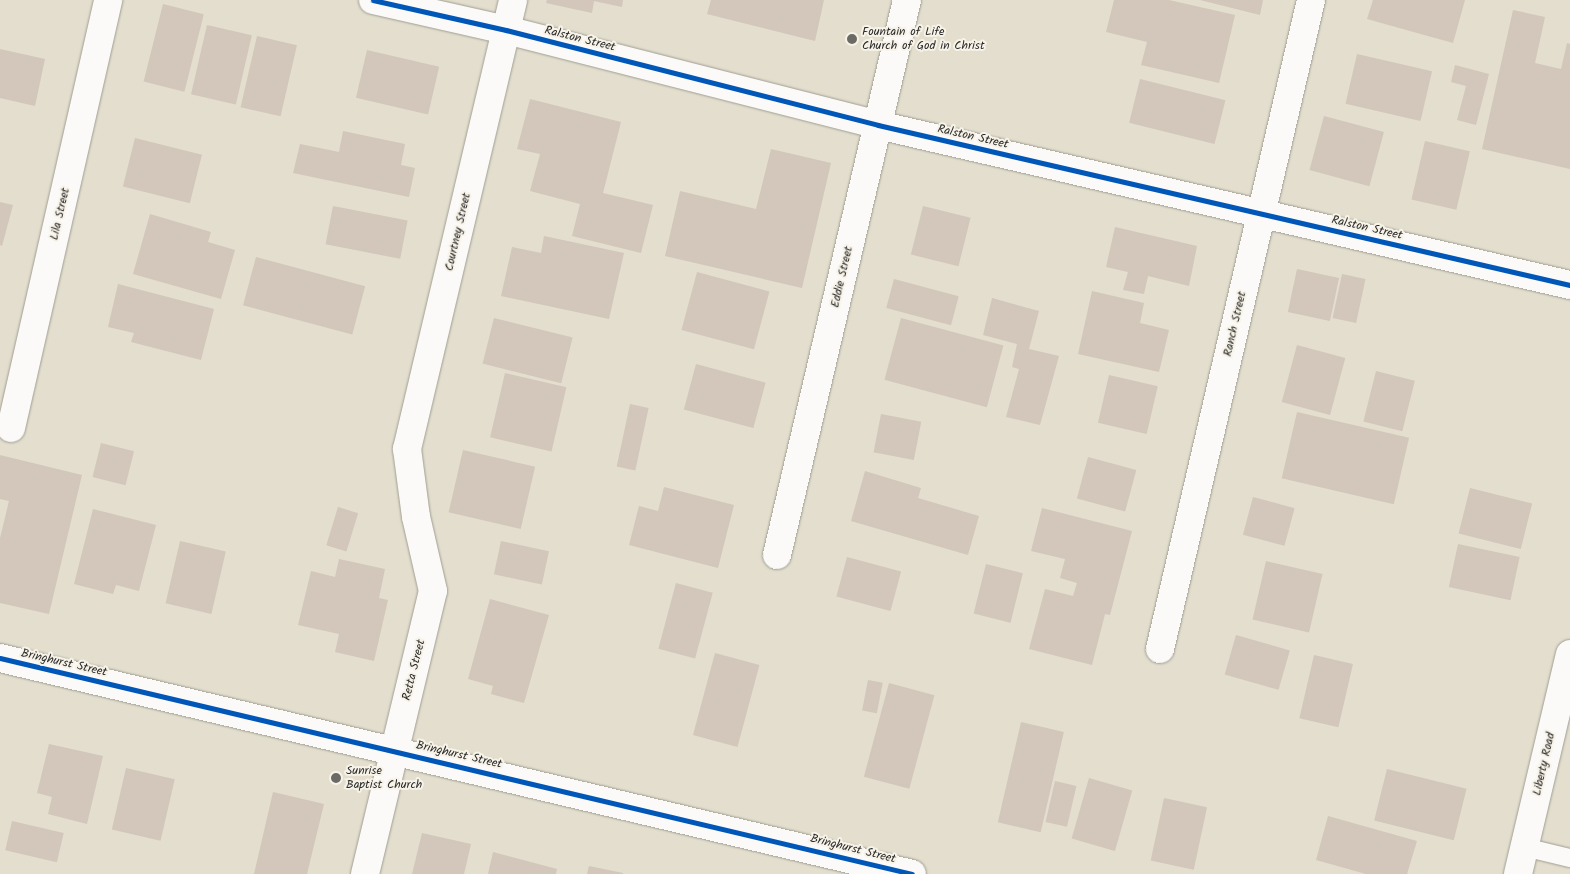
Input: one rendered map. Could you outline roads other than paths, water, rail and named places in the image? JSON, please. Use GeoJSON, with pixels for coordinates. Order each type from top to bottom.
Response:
{"type":"FeatureCollection","features":[{"type":"Feature","properties":{"kind":"street","name":"Lila Street"},"geometry":{"type":"LineString","coordinates":[[11,428],[108,0]]}},
{"type":"Feature","properties":{"kind":"street","name":"Ralston Street"},"geometry":{"type":"LineString","coordinates":[[372,0],[506,30],[878,125],[1570,285]]}},
{"type":"Feature","properties":{"kind":"street","name":"Courtney Street"},"geometry":{"type":"LineString","coordinates":[[409,464],[406,449],[512,0]]}},
{"type":"Feature","properties":{"kind":"street","name":"Eddie Street"},"geometry":{"type":"LineString","coordinates":[[777,555],[907,0]]}},
{"type":"Feature","properties":{"kind":"street","name":"Ranch Street"},"geometry":{"type":"LineString","coordinates":[[1160,648],[1311,0]]}},
{"type":"Feature","properties":{"kind":"street","name":"Retta Street"},"geometry":{"type":"LineString","coordinates":[[365,874],[433,591],[409,464]]}},
{"type":"Feature","properties":{"kind":"street","name":"Liberty Road"},"geometry":{"type":"LineString","coordinates":[[1518,874],[1570,654]]}},
{"type":"Feature","properties":{"kind":"street","name":"Bringhurst Street"},"geometry":{"type":"LineString","coordinates":[[0,658],[912,874]]}},
{"type":"Feature","properties":{"kind":"lane"},"geometry":{"type":"LineString","coordinates":[[1524,847],[1570,858]]}},
{"type":"Feature","properties":{"kind":"place","name":"Fountain of Life Church of God in Christ"},"geometry":{"type":"Point","coordinates":[852,39]}},
{"type":"Feature","properties":{"kind":"place","name":"Sunrise Baptist Church"},"geometry":{"type":"Point","coordinates":[336,778]}}]}
